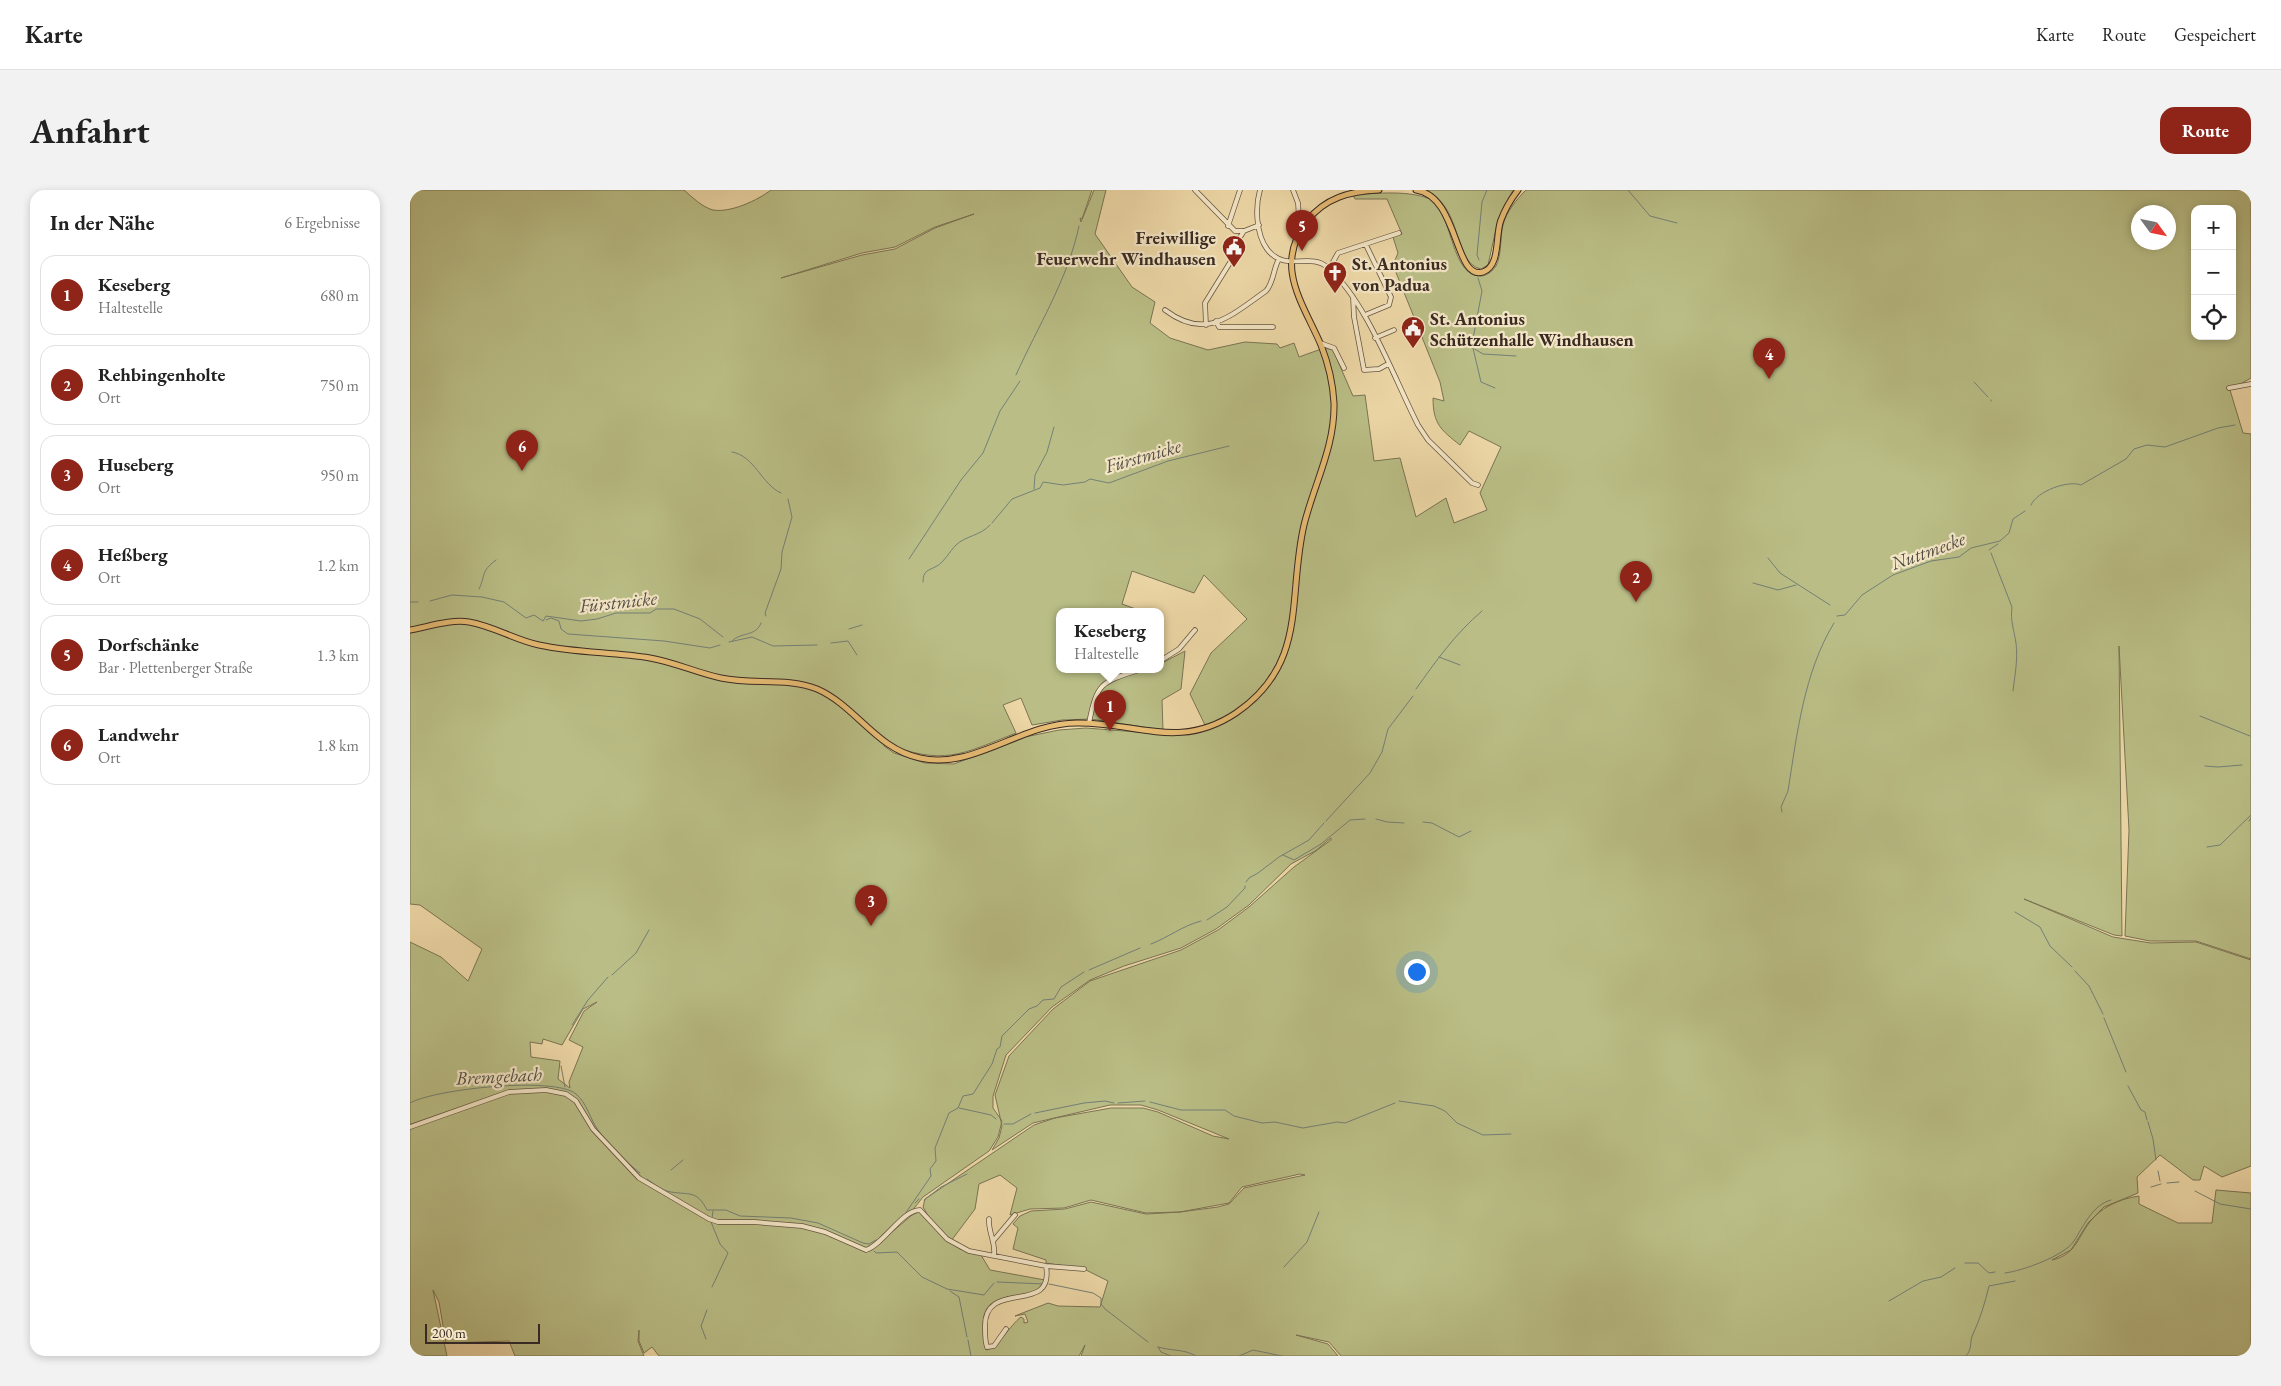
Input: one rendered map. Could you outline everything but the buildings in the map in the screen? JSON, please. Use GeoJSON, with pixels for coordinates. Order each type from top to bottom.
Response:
{"type":"FeatureCollection","features":[{"type":"Feature","properties":{"kind":"main road"},"geometry":{"type":"LineString","coordinates":[[410,630],[452,622],[468,622],[534,644],[553,648],[651,658],[733,680],[806,685],[836,700],[892,747],[912,756],[932,760],[953,759],[976,754],[1026,732],[1050,726],[1089,723],[1164,734],[1206,727],[1229,717],[1251,701],[1279,665],[1294,623],[1304,527],[1331,437],[1334,400],[1329,371],[1320,343],[1294,287],[1291,263],[1296,242],[1305,224],[1323,205],[1339,196],[1379,190]]}},
{"type":"Feature","properties":{"kind":"main road"},"geometry":{"type":"LineString","coordinates":[[1416,190],[1426,193],[1441,204],[1450,222],[1464,262],[1469,268],[1478,273],[1486,271],[1494,262],[1500,220],[1518,190]]}},
{"type":"Feature","properties":{"kind":"street"},"geometry":{"type":"LineString","coordinates":[[1195,190],[1228,226],[1235,231],[1244,231],[1259,226]]}},
{"type":"Feature","properties":{"kind":"street"},"geometry":{"type":"LineString","coordinates":[[1228,226],[1240,190]]}},
{"type":"Feature","properties":{"kind":"street"},"geometry":{"type":"LineString","coordinates":[[1260,190],[1256,203],[1261,237],[1267,249],[1279,259],[1291,263],[1320,262],[1329,269],[1353,297],[1365,315],[1418,425],[1428,440],[1472,483],[1478,485]]}},
{"type":"Feature","properties":{"kind":"street"},"geometry":{"type":"LineString","coordinates":[[1293,190],[1298,203],[1299,218],[1305,224]]}},
{"type":"Feature","properties":{"kind":"street"},"geometry":{"type":"LineString","coordinates":[[1206,325],[1205,303],[1231,262],[1234,245],[1244,231]]}},
{"type":"Feature","properties":{"kind":"street"},"geometry":{"type":"LineString","coordinates":[[1329,269],[1338,253],[1399,233]]}},
{"type":"Feature","properties":{"kind":"street"},"geometry":{"type":"LineString","coordinates":[[1365,315],[1389,305],[1391,297],[1366,245]]}},
{"type":"Feature","properties":{"kind":"street"},"geometry":{"type":"LineString","coordinates":[[1165,310],[1184,323],[1206,325],[1237,312],[1270,287],[1274,267],[1279,259]]}},
{"type":"Feature","properties":{"kind":"street"},"geometry":{"type":"LineString","coordinates":[[1353,297],[1354,317],[1364,370],[1379,369],[1388,364]]}},
{"type":"Feature","properties":{"kind":"street"},"geometry":{"type":"LineString","coordinates":[[1216,321],[1219,327],[1273,327]]}},
{"type":"Feature","properties":{"kind":"street"},"geometry":{"type":"LineString","coordinates":[[1375,338],[1394,330]]}},
{"type":"Feature","properties":{"kind":"street"},"geometry":{"type":"LineString","coordinates":[[1320,343],[1334,348],[1344,368]]}},
{"type":"Feature","properties":{"kind":"street"},"geometry":{"type":"LineString","coordinates":[[2229,388],[2251,384]]}},
{"type":"Feature","properties":{"kind":"street"},"geometry":{"type":"LineString","coordinates":[[1164,659],[1179,650],[1195,630]]}},
{"type":"Feature","properties":{"kind":"street"},"geometry":{"type":"LineString","coordinates":[[1089,723],[1095,696],[1100,687],[1111,680],[1131,673]]}},
{"type":"Feature","properties":{"kind":"street"},"geometry":{"type":"LineString","coordinates":[[410,1127],[509,1092],[546,1090],[566,1094],[576,1101],[593,1128],[639,1178],[709,1219],[718,1222],[802,1226],[825,1232],[864,1250],[876,1244],[912,1212],[920,1210],[943,1235],[961,1247],[975,1253],[1046,1266],[1084,1269]]}},
{"type":"Feature","properties":{"kind":"street"},"geometry":{"type":"LineString","coordinates":[[994,1240],[1015,1215]]}},
{"type":"Feature","properties":{"kind":"street"},"geometry":{"type":"LineString","coordinates":[[990,1219],[988,1230],[994,1240],[994,1256]]}},
{"type":"Feature","properties":{"kind":"street"},"geometry":{"type":"LineString","coordinates":[[1006,1330],[994,1346],[987,1348],[985,1318],[987,1312],[1008,1298],[1029,1296],[1043,1289],[1047,1282],[1046,1266]]}},
{"type":"Feature","properties":{"kind":"green space"},"geometry":{"type":"Polygon","coordinates":[[[410,190],[684,190],[705,207],[713,210],[728,210],[744,205],[771,190],[1092,190],[1082,219],[1080,218],[1081,222],[1094,190],[1106,190],[1095,234],[1132,287],[1155,302],[1150,323],[1170,338],[1208,350],[1245,342],[1277,344],[1280,348],[1294,343],[1299,357],[1324,348],[1333,350],[1353,396],[1365,395],[1374,461],[1400,458],[1416,517],[1446,498],[1454,523],[1487,510],[1480,493],[1501,447],[1469,431],[1460,445],[1439,426],[1433,407],[1433,398],[1444,401],[1440,382],[1393,265],[1398,253],[1393,237],[1402,234],[1387,199],[1355,199],[1353,195],[1405,193],[1432,200],[1439,208],[1458,257],[1464,267],[1471,274],[1481,276],[1489,273],[1496,266],[1504,220],[1512,206],[1526,190],[2251,190],[2251,378],[2230,390],[2243,433],[2251,434],[2251,959],[2196,941],[2150,941],[2125,936],[2129,830],[2119,646],[2122,936],[2114,935],[2024,899],[2113,937],[2151,943],[2196,942],[2251,960],[2251,1166],[2222,1177],[2204,1166],[2200,1180],[2193,1180],[2160,1155],[2137,1177],[2138,1193],[2104,1207],[2099,1212],[2124,1199],[2139,1196],[2139,1204],[2178,1223],[2212,1223],[2216,1190],[2251,1193],[2251,1356],[1341,1356],[1329,1342],[1296,1335],[1328,1344],[1338,1356],[1081,1356],[1085,1345],[1079,1356],[659,1356],[652,1347],[644,1353],[639,1341],[639,1330],[638,1341],[644,1356],[515,1356],[509,1341],[446,1343],[439,1302],[433,1290],[447,1356],[410,1356],[410,942],[441,957],[468,981],[482,949],[420,905],[410,904],[410,190]],[[974,214],[935,227],[895,247],[862,253],[781,278],[862,255],[895,249],[935,228],[974,214]],[[1331,838],[1315,851],[1291,864],[1249,905],[1216,929],[1181,948],[1124,966],[1090,980],[1052,1007],[1006,1055],[993,1096],[993,1108],[1000,1119],[995,1095],[1009,1056],[1053,1009],[1090,981],[1181,950],[1218,930],[1249,907],[1294,867],[1331,840],[1331,838]],[[597,1002],[583,1009],[562,1045],[543,1039],[542,1044],[530,1042],[531,1057],[560,1061],[558,1079],[570,1088],[569,1082],[583,1047],[569,1040],[584,1011],[597,1002]],[[1110,1105],[1033,1123],[992,1150],[999,1138],[1001,1123],[998,1137],[989,1151],[923,1197],[911,1212],[876,1243],[866,1248],[872,1249],[912,1215],[919,1212],[948,1241],[960,1249],[981,1255],[990,1270],[1045,1280],[1044,1285],[1033,1293],[1007,1297],[993,1305],[984,1326],[986,1350],[995,1345],[1021,1317],[1024,1319],[1024,1323],[1028,1322],[1025,1314],[1015,1316],[1048,1303],[1058,1306],[1100,1307],[1108,1281],[1084,1269],[1046,1263],[1046,1260],[1013,1249],[1018,1228],[1013,1224],[1020,1216],[1031,1211],[1065,1209],[1091,1202],[1146,1214],[1180,1212],[1146,1213],[1091,1200],[1064,1208],[1030,1209],[1010,1215],[1017,1188],[1000,1175],[979,1184],[975,1209],[951,1241],[934,1226],[923,1207],[925,1199],[1034,1125],[1055,1118],[1111,1108],[1143,1108],[1158,1112],[1213,1136],[1229,1139],[1141,1105],[1110,1105]],[[1300,1174],[1242,1187],[1229,1203],[1180,1212],[1229,1204],[1244,1188],[1305,1175],[1300,1174]],[[2094,1217],[2088,1223],[2071,1250],[2075,1246],[2094,1217]],[[2071,1250],[2052,1260],[2060,1258],[2071,1250]]]}},
{"type":"Feature","properties":{"kind":"green space"},"geometry":{"type":"Polygon","coordinates":[[[1424,190],[1513,190],[1498,220],[1488,265],[1481,269],[1472,264],[1465,256],[1446,208],[1437,197],[1424,190]]]}},
{"type":"Feature","properties":{"kind":"waterway"},"geometry":{"type":"LineString","coordinates":[[1479,260],[1477,255],[1482,202],[1487,190]]}},
{"type":"Feature","properties":{"kind":"waterway"},"geometry":{"type":"LineString","coordinates":[[1628,190],[1650,216],[1677,223]]}},
{"type":"Feature","properties":{"kind":"waterway"},"geometry":{"type":"LineString","coordinates":[[1016,375],[1060,284],[1068,265],[1079,226]]}},
{"type":"Feature","properties":{"kind":"waterway"},"geometry":{"type":"LineString","coordinates":[[1478,278],[1482,291],[1472,344],[1481,382],[1495,388]]}},
{"type":"Feature","properties":{"kind":"waterway"},"geometry":{"type":"LineString","coordinates":[[1473,348],[1483,354],[1516,356]]}},
{"type":"Feature","properties":{"kind":"waterway"},"geometry":{"type":"LineString","coordinates":[[909,559],[961,480],[983,453],[1000,411],[1020,381]]}},
{"type":"Feature","properties":{"kind":"waterway"},"geometry":{"type":"LineString","coordinates":[[1974,382],[1988,397]]}},
{"type":"Feature","properties":{"kind":"waterway","name":"Nuttmecke"},"geometry":{"type":"LineString","coordinates":[[2031,505],[2040,495],[2053,488],[2069,484],[2081,485],[2126,459],[2134,449],[2147,445],[2165,447],[2218,428],[2235,425]]}},
{"type":"Feature","properties":{"kind":"waterway"},"geometry":{"type":"LineString","coordinates":[[1034,489],[1035,475],[1047,452],[1054,427]]}},
{"type":"Feature","properties":{"kind":"waterway","name":"Fürstmicke"},"geometry":{"type":"LineString","coordinates":[[992,523],[1012,499],[1040,488],[1043,482],[1063,485],[1085,482],[1090,479],[1109,483],[1168,461],[1229,446]]}},
{"type":"Feature","properties":{"kind":"waterway"},"geometry":{"type":"LineString","coordinates":[[732,452],[747,459],[768,483],[781,493]]}},
{"type":"Feature","properties":{"kind":"waterway"},"geometry":{"type":"LineString","coordinates":[[766,616],[765,613],[781,569],[782,552],[792,517],[788,499]]}},
{"type":"Feature","properties":{"kind":"waterway","name":"Nuttmecke"},"geometry":{"type":"LineString","coordinates":[[1837,616],[1845,615],[1862,595],[1893,575],[1931,561],[1959,557],[1971,548],[2000,541],[2009,533],[2013,519],[2025,511]]}},
{"type":"Feature","properties":{"kind":"waterway","name":"Fürstmicke"},"geometry":{"type":"LineString","coordinates":[[923,582],[925,573],[940,564],[956,545],[982,532],[990,525]]}},
{"type":"Feature","properties":{"kind":"waterway"},"geometry":{"type":"LineString","coordinates":[[1989,550],[1998,544]]}},
{"type":"Feature","properties":{"kind":"waterway"},"geometry":{"type":"LineString","coordinates":[[1991,553],[2012,607],[2017,655],[2013,691]]}},
{"type":"Feature","properties":{"kind":"waterway"},"geometry":{"type":"LineString","coordinates":[[1768,558],[1780,573],[1830,605]]}},
{"type":"Feature","properties":{"kind":"waterway"},"geometry":{"type":"LineString","coordinates":[[479,589],[485,571],[496,560]]}},
{"type":"Feature","properties":{"kind":"waterway"},"geometry":{"type":"LineString","coordinates":[[1753,583],[1778,590],[1796,585]]}},
{"type":"Feature","properties":{"kind":"waterway","name":"Fürstmicke"},"geometry":{"type":"LineString","coordinates":[[430,601],[452,595],[482,597],[504,602],[526,618],[534,615],[543,621],[546,616],[581,621],[597,619],[616,613],[650,613],[656,609],[674,609],[700,619],[723,637]]}},
{"type":"Feature","properties":{"kind":"waterway"},"geometry":{"type":"LineString","coordinates":[[410,602],[418,602]]}},
{"type":"Feature","properties":{"kind":"waterway"},"geometry":{"type":"LineString","coordinates":[[1416,689],[1455,638],[1482,611]]}},
{"type":"Feature","properties":{"kind":"waterway"},"geometry":{"type":"LineString","coordinates":[[546,620],[551,618],[559,621],[561,629],[568,634],[664,641],[710,648],[720,645]]}},
{"type":"Feature","properties":{"kind":"waterway"},"geometry":{"type":"LineString","coordinates":[[732,641],[739,636],[752,632],[761,623]]}},
{"type":"Feature","properties":{"kind":"waterway","name":"Nuttmecke"},"geometry":{"type":"LineString","coordinates":[[1782,812],[1781,807],[1788,791],[1803,704],[1815,662],[1834,623]]}},
{"type":"Feature","properties":{"kind":"waterway","name":"Fürstmicke"},"geometry":{"type":"LineString","coordinates":[[849,629],[862,625]]}},
{"type":"Feature","properties":{"kind":"waterway","name":"Fürstmicke"},"geometry":{"type":"LineString","coordinates":[[729,642],[752,637],[773,646],[817,645]]}},
{"type":"Feature","properties":{"kind":"waterway"},"geometry":{"type":"LineString","coordinates":[[831,643],[848,641],[857,655]]}},
{"type":"Feature","properties":{"kind":"waterway"},"geometry":{"type":"LineString","coordinates":[[1439,657],[1460,665]]}},
{"type":"Feature","properties":{"kind":"waterway"},"geometry":{"type":"LineString","coordinates":[[1326,821],[1370,773],[1382,752],[1388,729],[1413,696]]}},
{"type":"Feature","properties":{"kind":"waterway"},"geometry":{"type":"LineString","coordinates":[[2200,716],[2250,736]]}},
{"type":"Feature","properties":{"kind":"waterway"},"geometry":{"type":"LineString","coordinates":[[2205,766],[2242,765]]}},
{"type":"Feature","properties":{"kind":"waterway"},"geometry":{"type":"LineString","coordinates":[[2207,847],[2220,845],[2251,815]]}},
{"type":"Feature","properties":{"kind":"waterway"},"geometry":{"type":"LineString","coordinates":[[1283,855],[1294,860],[1321,844],[1350,820],[1365,819]]}},
{"type":"Feature","properties":{"kind":"waterway"},"geometry":{"type":"LineString","coordinates":[[1376,819],[1404,823]]}},
{"type":"Feature","properties":{"kind":"waterway"},"geometry":{"type":"LineString","coordinates":[[1423,822],[1432,823],[1459,837],[1471,831]]}},
{"type":"Feature","properties":{"kind":"waterway"},"geometry":{"type":"LineString","coordinates":[[1246,882],[1279,857],[1309,840],[1324,823]]}},
{"type":"Feature","properties":{"kind":"waterway"},"geometry":{"type":"LineString","coordinates":[[1207,920],[1227,907],[1245,886]]}},
{"type":"Feature","properties":{"kind":"waterway"},"geometry":{"type":"LineString","coordinates":[[2015,912],[2040,927],[2050,946],[2072,967]]}},
{"type":"Feature","properties":{"kind":"waterway"},"geometry":{"type":"LineString","coordinates":[[1151,944],[1201,921]]}},
{"type":"Feature","properties":{"kind":"waterway"},"geometry":{"type":"LineString","coordinates":[[612,975],[636,953],[649,930]]}},
{"type":"Feature","properties":{"kind":"waterway"},"geometry":{"type":"LineString","coordinates":[[1089,970],[1140,948]]}},
{"type":"Feature","properties":{"kind":"waterway"},"geometry":{"type":"LineString","coordinates":[[2075,971],[2089,986],[2103,1014]]}},
{"type":"Feature","properties":{"kind":"waterway"},"geometry":{"type":"LineString","coordinates":[[905,1214],[931,1176],[930,1169],[936,1161],[935,1148],[949,1113],[958,1108],[963,1096],[973,1094],[992,1064],[997,1049],[1000,1047],[1002,1036],[1029,1009],[1037,1006],[1043,1000],[1054,999],[1061,987],[1084,972]]}},
{"type":"Feature","properties":{"kind":"waterway"},"geometry":{"type":"LineString","coordinates":[[572,1025],[588,1000],[608,977]]}},
{"type":"Feature","properties":{"kind":"waterway"},"geometry":{"type":"LineString","coordinates":[[2104,1018],[2126,1072]]}},
{"type":"Feature","properties":{"kind":"waterway"},"geometry":{"type":"LineString","coordinates":[[561,1066],[565,1087]]}},
{"type":"Feature","properties":{"kind":"waterway","name":"Bremgebach"},"geometry":{"type":"LineString","coordinates":[[410,1103],[443,1093],[494,1086],[545,1086],[564,1089],[576,1094],[580,1098],[602,1135],[640,1173]]}},
{"type":"Feature","properties":{"kind":"waterway"},"geometry":{"type":"LineString","coordinates":[[2128,1086],[2141,1110],[2145,1112],[2147,1120]]}},
{"type":"Feature","properties":{"kind":"waterway"},"geometry":{"type":"LineString","coordinates":[[1035,1113],[1084,1103],[1105,1101],[1114,1103]]}},
{"type":"Feature","properties":{"kind":"waterway"},"geometry":{"type":"LineString","coordinates":[[1118,1103],[1145,1101]]}},
{"type":"Feature","properties":{"kind":"waterway"},"geometry":{"type":"LineString","coordinates":[[1399,1101],[1434,1106],[1445,1111],[1457,1123],[1483,1135],[1511,1134]]}},
{"type":"Feature","properties":{"kind":"waterway"},"geometry":{"type":"LineString","coordinates":[[1150,1102],[1181,1110],[1225,1110],[1234,1116],[1262,1123],[1275,1122],[1303,1128],[1337,1122],[1345,1123],[1395,1103]]}},
{"type":"Feature","properties":{"kind":"waterway"},"geometry":{"type":"LineString","coordinates":[[959,1108],[991,1115],[996,1119]]}},
{"type":"Feature","properties":{"kind":"waterway"},"geometry":{"type":"LineString","coordinates":[[1004,1124],[1013,1124],[1031,1114]]}},
{"type":"Feature","properties":{"kind":"waterway"},"geometry":{"type":"LineString","coordinates":[[2148,1122],[2156,1160]]}},
{"type":"Feature","properties":{"kind":"waterway"},"geometry":{"type":"LineString","coordinates":[[671,1170],[683,1160]]}},
{"type":"Feature","properties":{"kind":"waterway"},"geometry":{"type":"LineString","coordinates":[[2158,1171],[2160,1181]]}},
{"type":"Feature","properties":{"kind":"waterway"},"geometry":{"type":"LineString","coordinates":[[924,1200],[941,1187],[967,1174]]}},
{"type":"Feature","properties":{"kind":"waterway","name":"Bremgebach"},"geometry":{"type":"LineString","coordinates":[[647,1179],[668,1191],[696,1196],[707,1210],[726,1210],[740,1216],[791,1218],[818,1223],[863,1243],[869,1244],[876,1240]]}},
{"type":"Feature","properties":{"kind":"waterway"},"geometry":{"type":"LineString","coordinates":[[2167,1183],[2179,1182]]}},
{"type":"Feature","properties":{"kind":"waterway"},"geometry":{"type":"LineString","coordinates":[[2151,1187],[2161,1184]]}},
{"type":"Feature","properties":{"kind":"waterway"},"geometry":{"type":"LineString","coordinates":[[2195,1191],[2220,1204],[2251,1209]]}},
{"type":"Feature","properties":{"kind":"waterway"},"geometry":{"type":"LineString","coordinates":[[915,1203],[919,1199]]}},
{"type":"Feature","properties":{"kind":"waterway"},"geometry":{"type":"LineString","coordinates":[[2005,1273],[2032,1266],[2069,1247],[2093,1211],[2111,1200]]}},
{"type":"Feature","properties":{"kind":"waterway","name":"Bremgebach"},"geometry":{"type":"LineString","coordinates":[[712,1218],[713,1211]]}},
{"type":"Feature","properties":{"kind":"waterway"},"geometry":{"type":"LineString","coordinates":[[1284,1267],[1307,1242],[1319,1212]]}},
{"type":"Feature","properties":{"kind":"waterway"},"geometry":{"type":"LineString","coordinates":[[711,1222],[720,1244],[728,1253],[712,1287]]}},
{"type":"Feature","properties":{"kind":"waterway"},"geometry":{"type":"LineString","coordinates":[[879,1238],[893,1225]]}},
{"type":"Feature","properties":{"kind":"waterway","name":"Bremgebach"},"geometry":{"type":"LineString","coordinates":[[874,1251],[876,1253],[897,1252],[922,1277],[947,1289],[984,1295],[994,1283]]}},
{"type":"Feature","properties":{"kind":"waterway"},"geometry":{"type":"LineString","coordinates":[[1965,1263],[1978,1263],[1989,1273],[1995,1272]]}},
{"type":"Feature","properties":{"kind":"waterway"},"geometry":{"type":"LineString","coordinates":[[1889,1301],[1923,1281],[1941,1277],[1955,1268]]}},
{"type":"Feature","properties":{"kind":"waterway"},"geometry":{"type":"LineString","coordinates":[[1966,1356],[1989,1286],[2015,1281]]}},
{"type":"Feature","properties":{"kind":"waterway","name":"Bremgebach"},"geometry":{"type":"LineString","coordinates":[[997,1282],[1044,1284]]}},
{"type":"Feature","properties":{"kind":"waterway","name":"Bremgebach"},"geometry":{"type":"LineString","coordinates":[[1049,1284],[1093,1293],[1101,1298],[1101,1304],[1105,1309],[1148,1342]]}},
{"type":"Feature","properties":{"kind":"waterway"},"geometry":{"type":"LineString","coordinates":[[950,1291],[959,1297],[967,1337]]}},
{"type":"Feature","properties":{"kind":"waterway"},"geometry":{"type":"LineString","coordinates":[[706,1339],[701,1326],[707,1310]]}},
{"type":"Feature","properties":{"kind":"waterway"},"geometry":{"type":"LineString","coordinates":[[968,1340],[971,1356]]}},
{"type":"Feature","properties":{"kind":"waterway","name":"Bremgebach"},"geometry":{"type":"LineString","coordinates":[[1158,1347],[1187,1352],[1196,1356]]}},
{"type":"Feature","properties":{"kind":"waterway"},"geometry":{"type":"LineString","coordinates":[[1158,1347],[1161,1352],[1171,1356]]}},
{"type":"Feature","properties":{"kind":"waterway","name":"Bremgebach"},"geometry":{"type":"LineString","coordinates":[[1239,1356],[1253,1350],[1282,1356]]}},
{"type":"Feature","properties":{"kind":"place","name":"Dorfschänke"},"geometry":{"type":"Point","coordinates":[1302,251]}},
{"type":"Feature","properties":{"kind":"place","name":"Freiwillige Feuerwehr Windhausen"},"geometry":{"type":"Point","coordinates":[1234,268]}},
{"type":"Feature","properties":{"kind":"place","name":"St. Antonius von Padua"},"geometry":{"type":"Point","coordinates":[1335,294]}},
{"type":"Feature","properties":{"kind":"place","name":"St. Antonius Schützenhalle Windhausen"},"geometry":{"type":"Point","coordinates":[1413,349]}},
{"type":"Feature","properties":{"kind":"place","name":"Heßberg"},"geometry":{"type":"Point","coordinates":[1769,379]}},
{"type":"Feature","properties":{"kind":"place","name":"Landwehr"},"geometry":{"type":"Point","coordinates":[522,471]}},
{"type":"Feature","properties":{"kind":"place","name":"Rehbingenholte"},"geometry":{"type":"Point","coordinates":[1636,602]}},
{"type":"Feature","properties":{"kind":"place","name":"Keseberg"},"geometry":{"type":"Point","coordinates":[1110,731]}},
{"type":"Feature","properties":{"kind":"place","name":"Huseberg"},"geometry":{"type":"Point","coordinates":[871,926]}}]}
